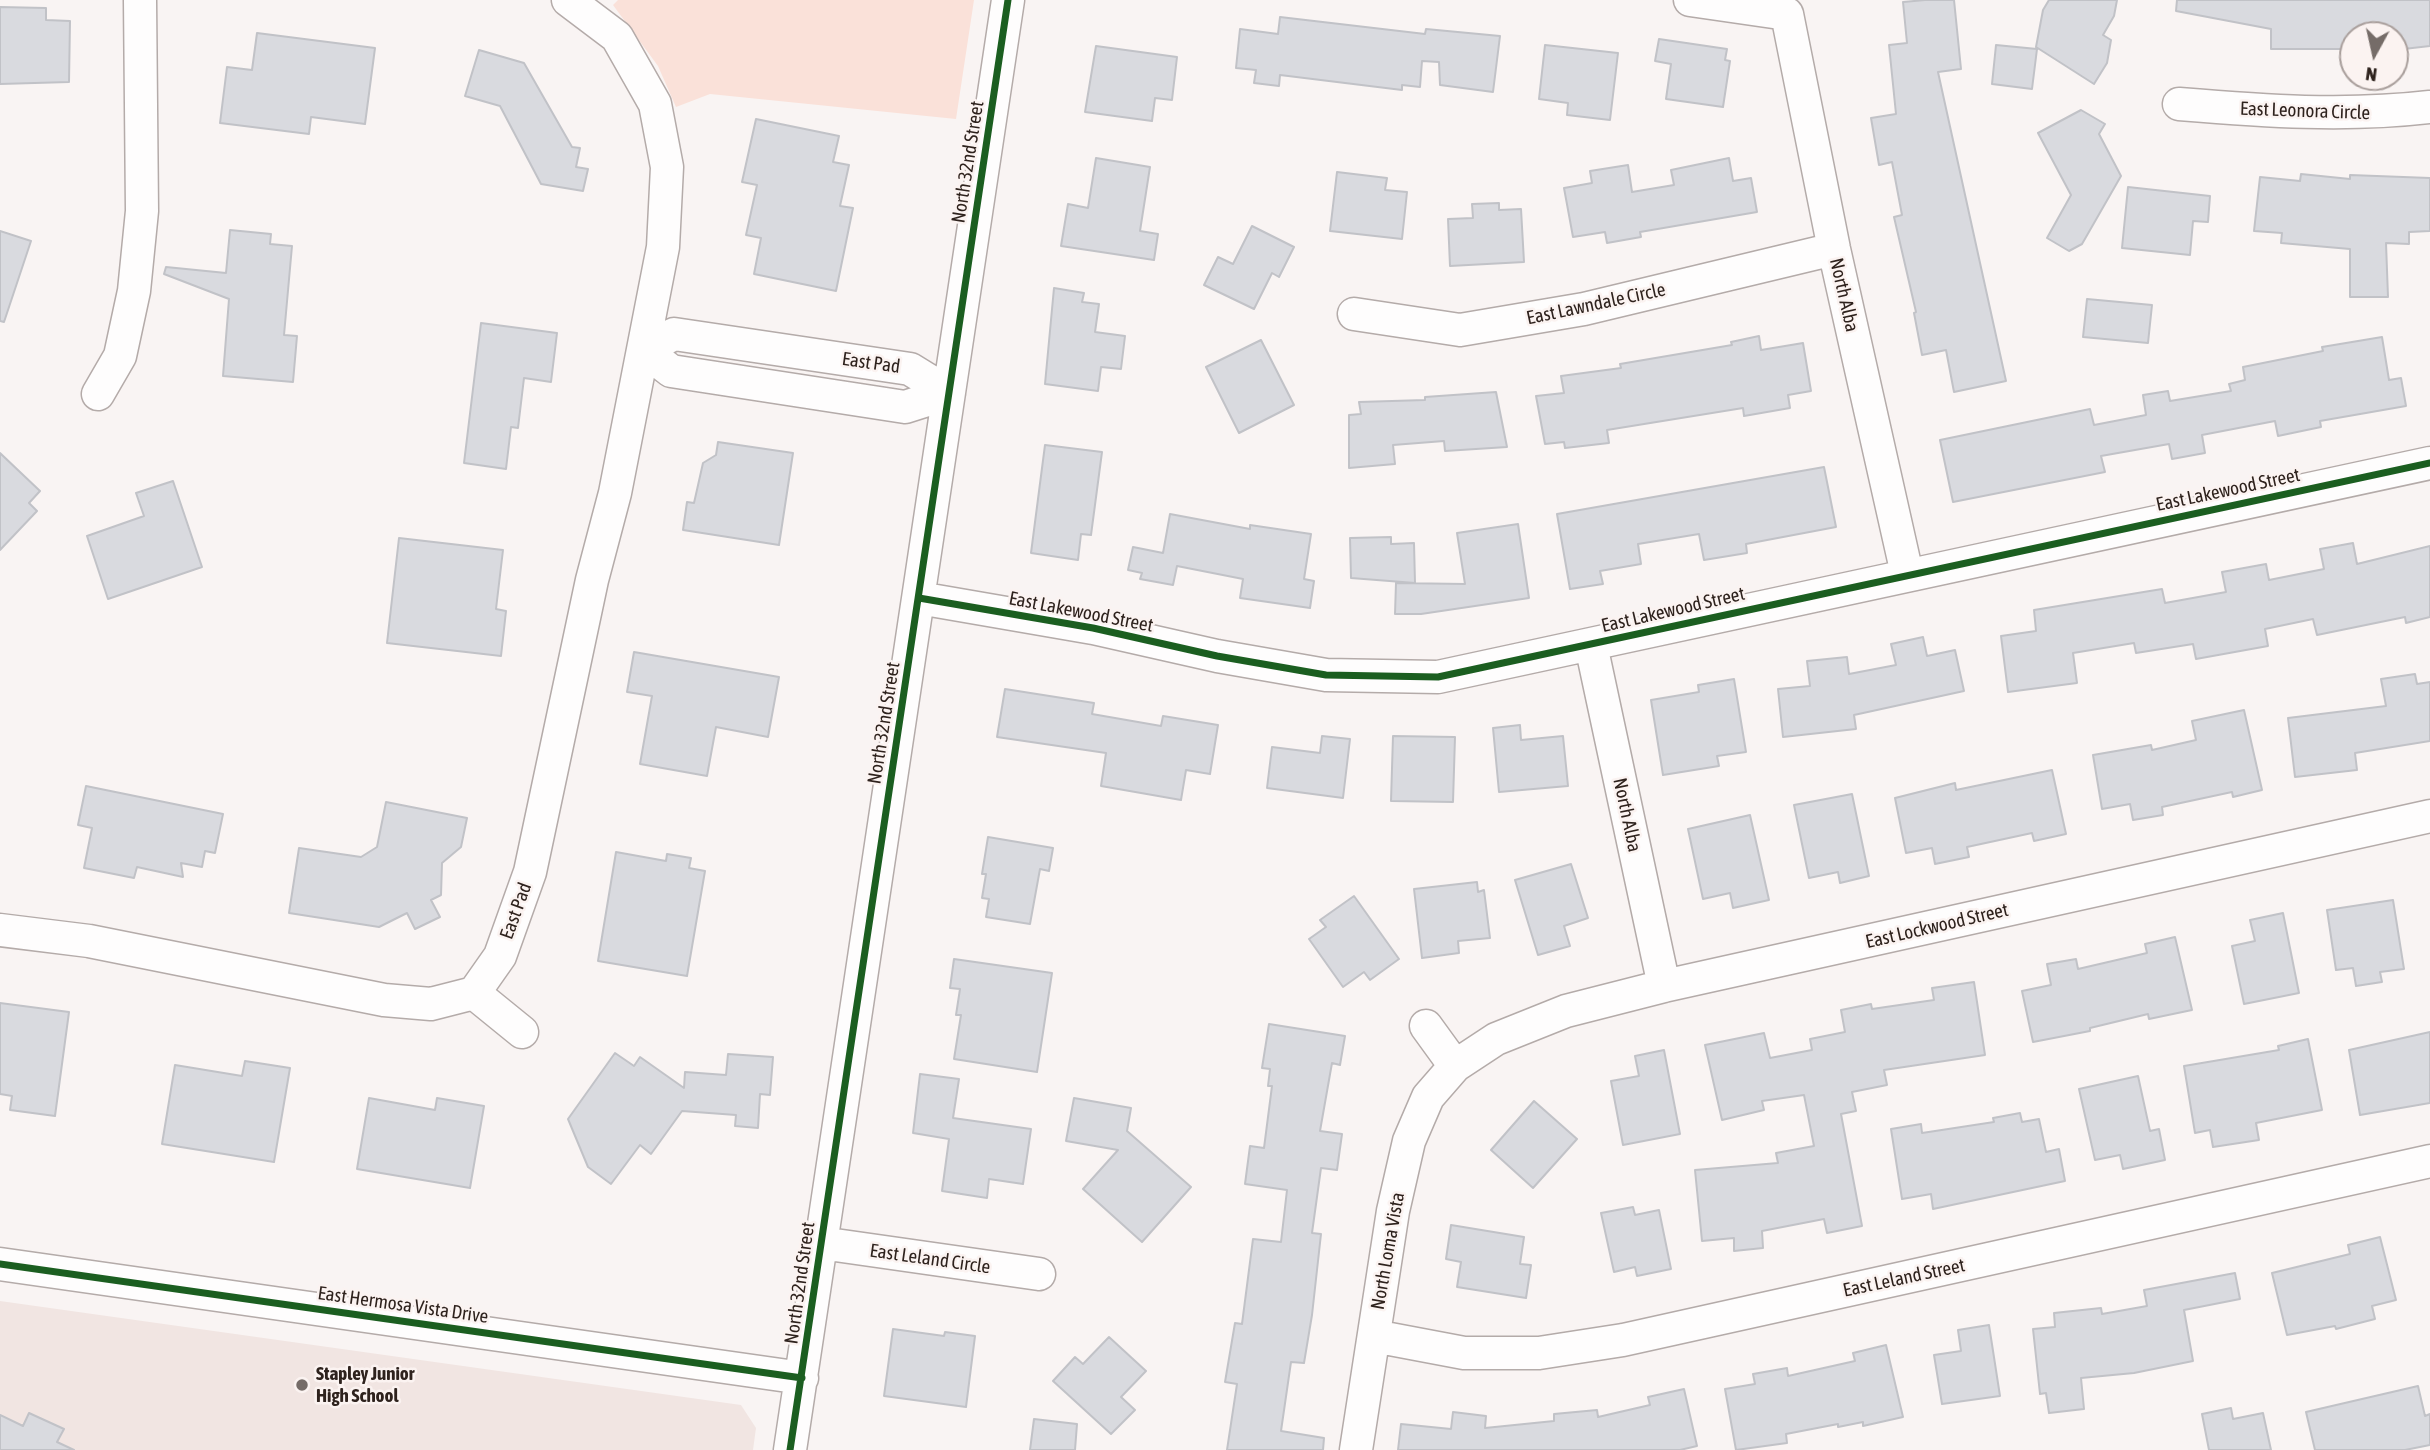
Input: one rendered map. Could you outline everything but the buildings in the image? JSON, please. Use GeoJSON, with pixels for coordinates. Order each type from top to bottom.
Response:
{"type":"FeatureCollection","features":[{"type":"Feature","properties":{"kind":"street"},"geometry":{"type":"LineString","coordinates":[[98,394],[120,355],[134,291],[142,211],[140,0]]}},
{"type":"Feature","properties":{"kind":"street","name":"East Pad"},"geometry":{"type":"LineString","coordinates":[[474,993],[500,956],[530,872],[644,350],[663,247],[667,167],[655,104],[617,37],[568,0]]}},
{"type":"Feature","properties":{"kind":"street","name":"North 32nd Street"},"geometry":{"type":"LineString","coordinates":[[790,1450],[1008,0]]}},
{"type":"Feature","properties":{"kind":"street","name":"North Alba"},"geometry":{"type":"LineString","coordinates":[[1690,0],[1787,14],[1834,249],[1907,574]]}},
{"type":"Feature","properties":{"kind":"street","name":"East Leonora Circle"},"geometry":{"type":"LineString","coordinates":[[2179,104],[2296,113],[2374,113],[2430,107]]}},
{"type":"Feature","properties":{"kind":"street","name":"East Lawndale Circle"},"geometry":{"type":"LineString","coordinates":[[1354,314],[1460,330],[1584,309],[1834,249]]}},
{"type":"Feature","properties":{"kind":"street","name":"East Pad"},"geometry":{"type":"LineString","coordinates":[[644,350],[671,370],[905,407],[949,393]]}},
{"type":"Feature","properties":{"kind":"street","name":"East Lakewood Street"},"geometry":{"type":"LineString","coordinates":[[919,598],[1093,628],[1217,656],[1326,675],[1438,677],[2430,463]]}},
{"type":"Feature","properties":{"kind":"street","name":"North Alba"},"geometry":{"type":"LineString","coordinates":[[1591,645],[1664,986]]}},
{"type":"Feature","properties":{"kind":"street","name":"East Lockwood Street"},"geometry":{"type":"LineString","coordinates":[[1455,1066],[1496,1039],[1566,1011],[1664,986],[2430,816]]}},
{"type":"Feature","properties":{"kind":"street"},"geometry":{"type":"LineString","coordinates":[[0,930],[89,942],[384,1000],[431,1004],[474,993],[522,1032]]}},
{"type":"Feature","properties":{"kind":"street"},"geometry":{"type":"LineString","coordinates":[[1426,1026],[1455,1066]]}},
{"type":"Feature","properties":{"kind":"street","name":"North Loma Vista"},"geometry":{"type":"LineString","coordinates":[[1356,1450],[1394,1211],[1409,1141],[1428,1097],[1455,1066]]}},
{"type":"Feature","properties":{"kind":"street","name":"East Leland Street"},"geometry":{"type":"LineString","coordinates":[[1374,1336],[1465,1353],[1539,1353],[1623,1340],[2430,1161]]}},
{"type":"Feature","properties":{"kind":"street","name":"East Leland Circle"},"geometry":{"type":"LineString","coordinates":[[821,1243],[1039,1274]]}},
{"type":"Feature","properties":{"kind":"street","name":"East Hermosa Vista Drive"},"geometry":{"type":"LineString","coordinates":[[0,1264],[802,1378]]}},
{"type":"Feature","properties":{"kind":"shaded area"},"geometry":{"type":"Polygon","coordinates":[[[618,0],[974,0],[956,119],[710,94],[676,107],[658,66],[613,5],[618,0]]]}},
{"type":"Feature","properties":{"kind":"shaded area","name":"Stapley Junior High School"},"geometry":{"type":"Polygon","coordinates":[[[0,1301],[741,1405],[756,1428],[753,1450],[0,1450],[0,1301]]]}},
{"type":"Feature","properties":{"kind":"cycle path"},"geometry":{"type":"LineString","coordinates":[[790,1450],[1008,0]]}},
{"type":"Feature","properties":{"kind":"cycle path"},"geometry":{"type":"LineString","coordinates":[[919,598],[1093,628],[1217,656],[1326,675],[1438,677],[2430,463]]}},
{"type":"Feature","properties":{"kind":"cycle path"},"geometry":{"type":"LineString","coordinates":[[0,1264],[802,1378]]}},
{"type":"Feature","properties":{"kind":"place","name":"Stapley Junior High School"},"geometry":{"type":"Point","coordinates":[302,1385]}}]}
